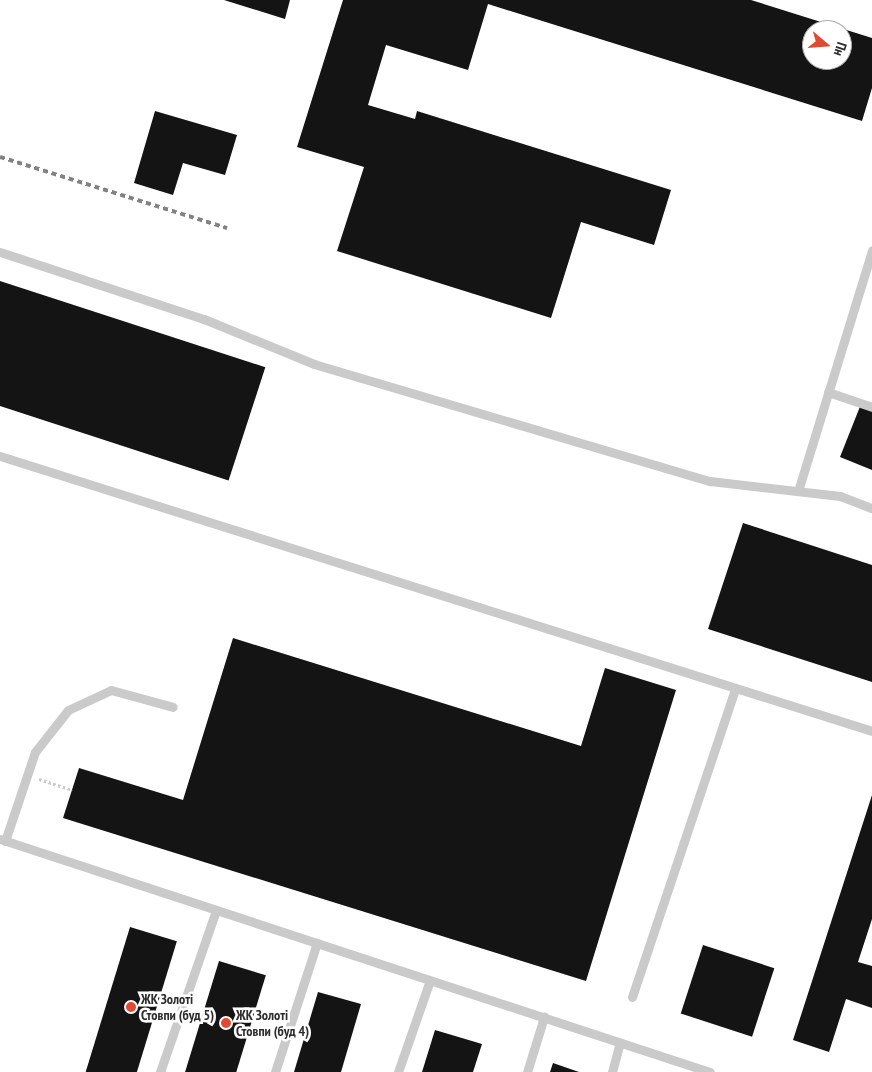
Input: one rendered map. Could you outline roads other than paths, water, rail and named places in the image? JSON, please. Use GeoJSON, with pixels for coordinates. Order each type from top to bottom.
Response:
{"type":"FeatureCollection","features":[{"type":"Feature","properties":{"kind":"lane"},"geometry":{"type":"LineString","coordinates":[[798,491],[872,250]]}},
{"type":"Feature","properties":{"kind":"lane"},"geometry":{"type":"LineString","coordinates":[[0,252],[204,318],[314,364],[710,481],[840,496],[872,508]]}},
{"type":"Feature","properties":{"kind":"lane"},"geometry":{"type":"LineString","coordinates":[[828,392],[872,407]]}},
{"type":"Feature","properties":{"kind":"lane"},"geometry":{"type":"LineString","coordinates":[[0,456],[872,731]]}},
{"type":"Feature","properties":{"kind":"lane"},"geometry":{"type":"LineString","coordinates":[[632,997],[735,689]]}},
{"type":"Feature","properties":{"kind":"lane"},"geometry":{"type":"LineString","coordinates":[[174,707],[111,690],[68,710],[35,752],[2,840],[710,1072]]}},
{"type":"Feature","properties":{"kind":"lane"},"geometry":{"type":"LineString","coordinates":[[160,1072],[216,910]]}},
{"type":"Feature","properties":{"kind":"lane"},"geometry":{"type":"LineString","coordinates":[[275,1072],[317,943]]}},
{"type":"Feature","properties":{"kind":"lane"},"geometry":{"type":"LineString","coordinates":[[398,1072],[430,980]]}},
{"type":"Feature","properties":{"kind":"lane"},"geometry":{"type":"LineString","coordinates":[[527,1072],[544,1017]]}},
{"type":"Feature","properties":{"kind":"lane"},"geometry":{"type":"LineString","coordinates":[[612,1072],[620,1043]]}},
{"type":"Feature","properties":{"kind":"railway"},"geometry":{"type":"LineString","coordinates":[[0,157],[227,228]]}},
{"type":"Feature","properties":{"kind":"place","name":"ЖК Золоті Стовпи (буд 5)"},"geometry":{"type":"Point","coordinates":[131,1007]}},
{"type":"Feature","properties":{"kind":"place","name":"ЖК Золоті Стовпи (буд 4)"},"geometry":{"type":"Point","coordinates":[226,1023]}}]}
